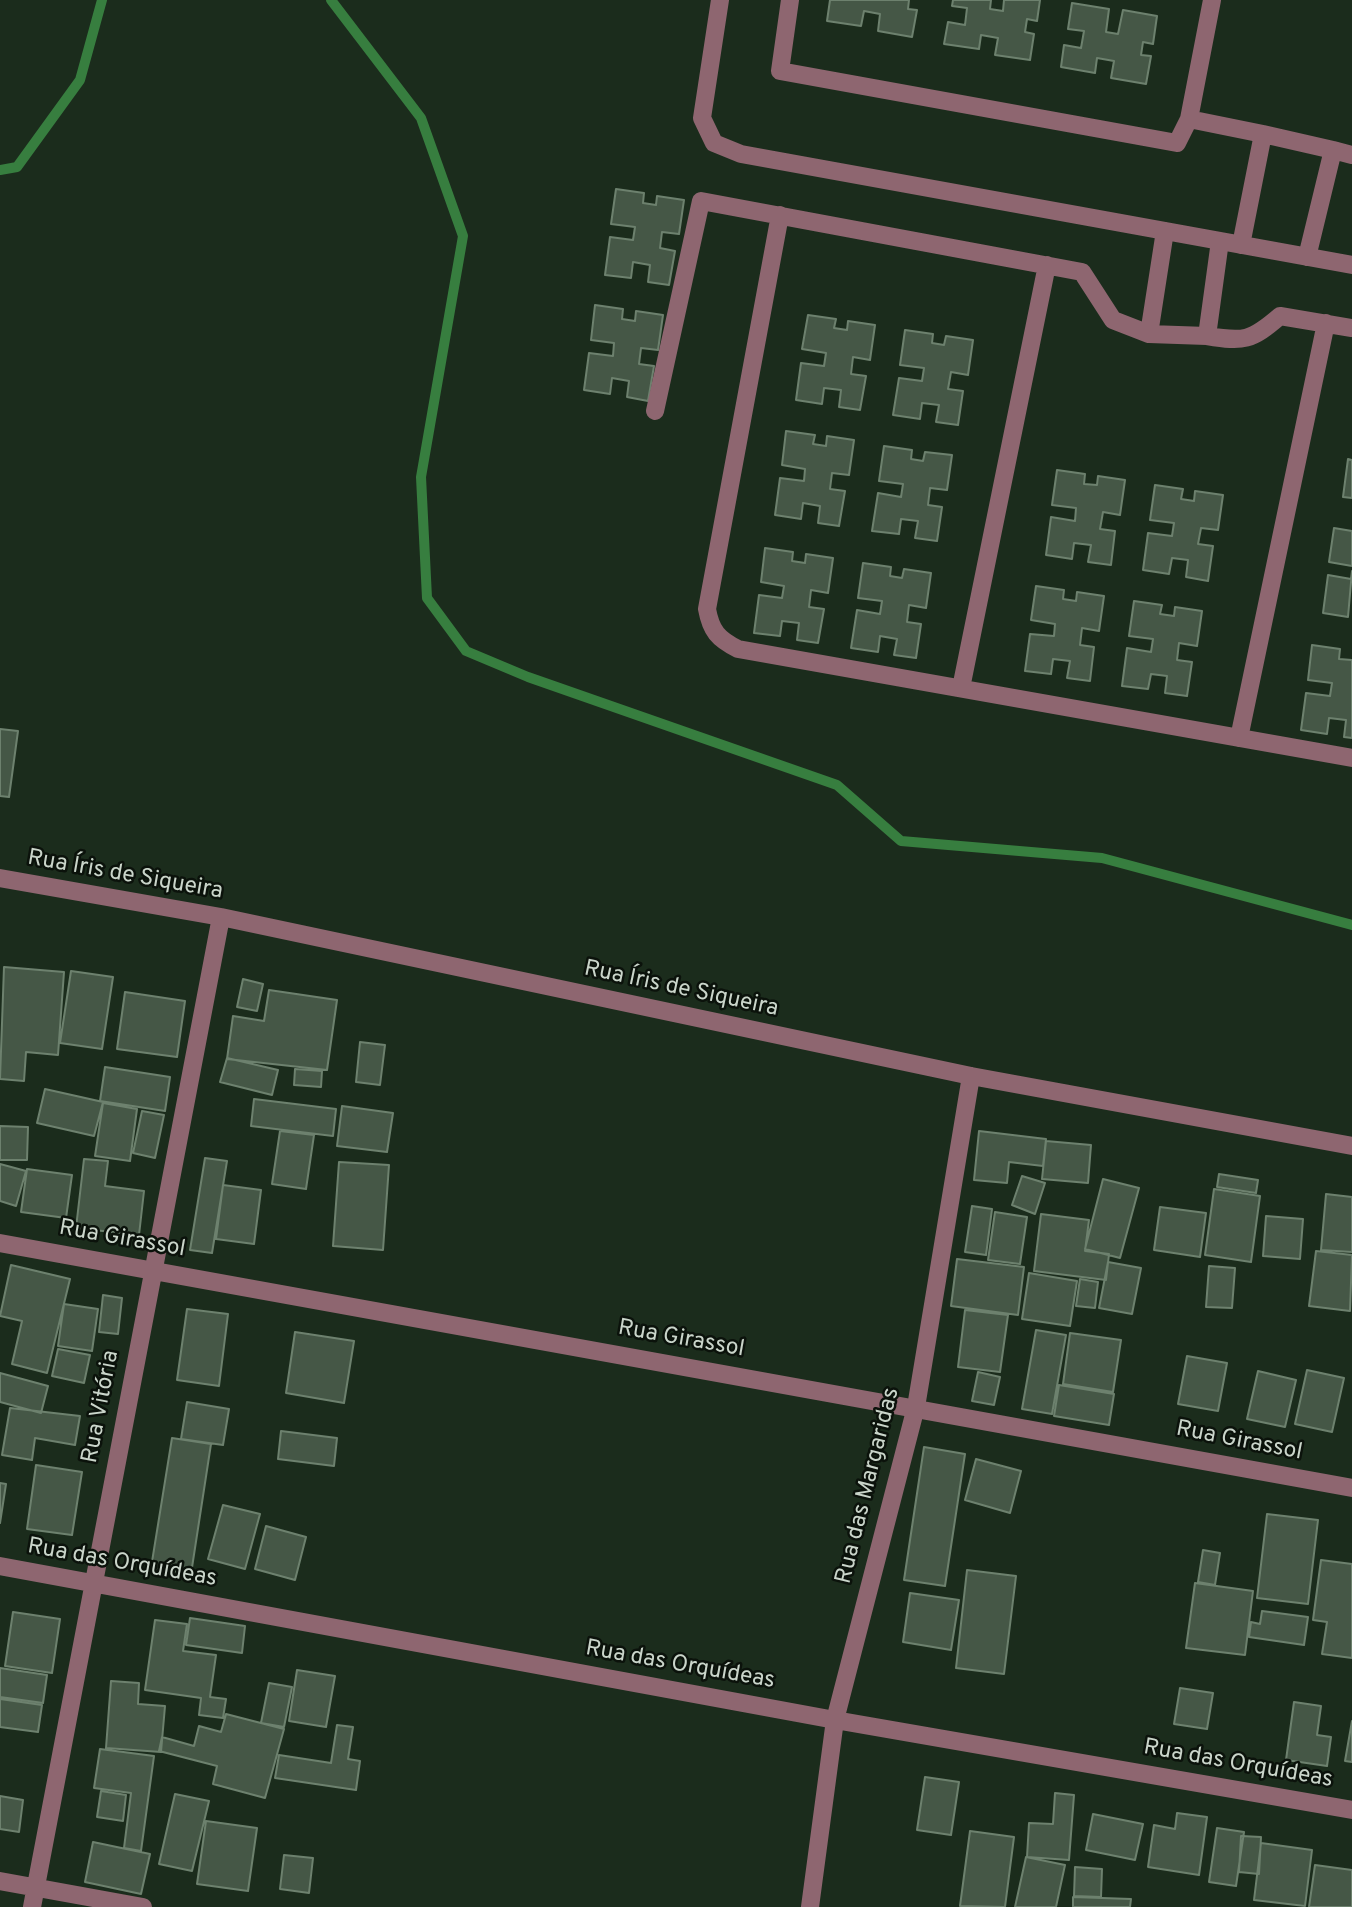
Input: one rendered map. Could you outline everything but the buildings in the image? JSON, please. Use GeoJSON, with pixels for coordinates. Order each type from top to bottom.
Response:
{"type":"FeatureCollection","features":[{"type":"Feature","properties":{"kind":"street"},"geometry":{"type":"LineString","coordinates":[[720,0],[702,118],[714,143],[741,154],[1352,265]]}},
{"type":"Feature","properties":{"kind":"street"},"geometry":{"type":"LineString","coordinates":[[790,0],[780,71],[1178,143],[1189,119],[1212,0]]}},
{"type":"Feature","properties":{"kind":"street"},"geometry":{"type":"LineString","coordinates":[[1189,119],[1352,155]]}},
{"type":"Feature","properties":{"kind":"street"},"geometry":{"type":"LineString","coordinates":[[1241,245],[1263,134]]}},
{"type":"Feature","properties":{"kind":"street"},"geometry":{"type":"LineString","coordinates":[[1307,257],[1333,150]]}},
{"type":"Feature","properties":{"kind":"street"},"geometry":{"type":"LineString","coordinates":[[655,411],[701,201],[1082,272],[1113,320],[1149,334],[1207,336],[1243,341],[1254,337],[1280,316],[1352,328]]}},
{"type":"Feature","properties":{"kind":"street"},"geometry":{"type":"LineString","coordinates":[[779,215],[707,608],[710,627],[721,640],[738,649],[1352,758]]}},
{"type":"Feature","properties":{"kind":"street"},"geometry":{"type":"LineString","coordinates":[[1149,334],[1165,231]]}},
{"type":"Feature","properties":{"kind":"street"},"geometry":{"type":"LineString","coordinates":[[1207,336],[1220,241]]}},
{"type":"Feature","properties":{"kind":"street"},"geometry":{"type":"LineString","coordinates":[[961,688],[1047,265]]}},
{"type":"Feature","properties":{"kind":"street"},"geometry":{"type":"LineString","coordinates":[[1240,738],[1326,323]]}},
{"type":"Feature","properties":{"kind":"street","name":"Rua Íris de Siqueira"},"geometry":{"type":"LineString","coordinates":[[0,878],[221,917],[971,1076],[1352,1146]]}},
{"type":"Feature","properties":{"kind":"street","name":"Rua Vitória"},"geometry":{"type":"LineString","coordinates":[[32,1907],[221,917]]}},
{"type":"Feature","properties":{"kind":"street","name":"Rua das Margaridas"},"geometry":{"type":"LineString","coordinates":[[810,1907],[835,1720],[916,1407],[971,1076]]}},
{"type":"Feature","properties":{"kind":"street","name":"Rua Girassol"},"geometry":{"type":"LineString","coordinates":[[0,1244],[916,1407],[1352,1488]]}},
{"type":"Feature","properties":{"kind":"street","name":"Rua das Orquídeas"},"geometry":{"type":"LineString","coordinates":[[0,1566],[835,1720],[1352,1810]]}},
{"type":"Feature","properties":{"kind":"street"},"geometry":{"type":"LineString","coordinates":[[0,1881],[143,1907]]}},
{"type":"Feature","properties":{"kind":"waterway"},"geometry":{"type":"LineString","coordinates":[[0,170],[17,167],[80,80],[102,0]]}},
{"type":"Feature","properties":{"kind":"waterway"},"geometry":{"type":"LineString","coordinates":[[331,0],[421,118],[463,236],[421,477],[427,598],[466,651],[528,677],[837,785],[901,841],[1102,858],[1352,925]]}}]}
